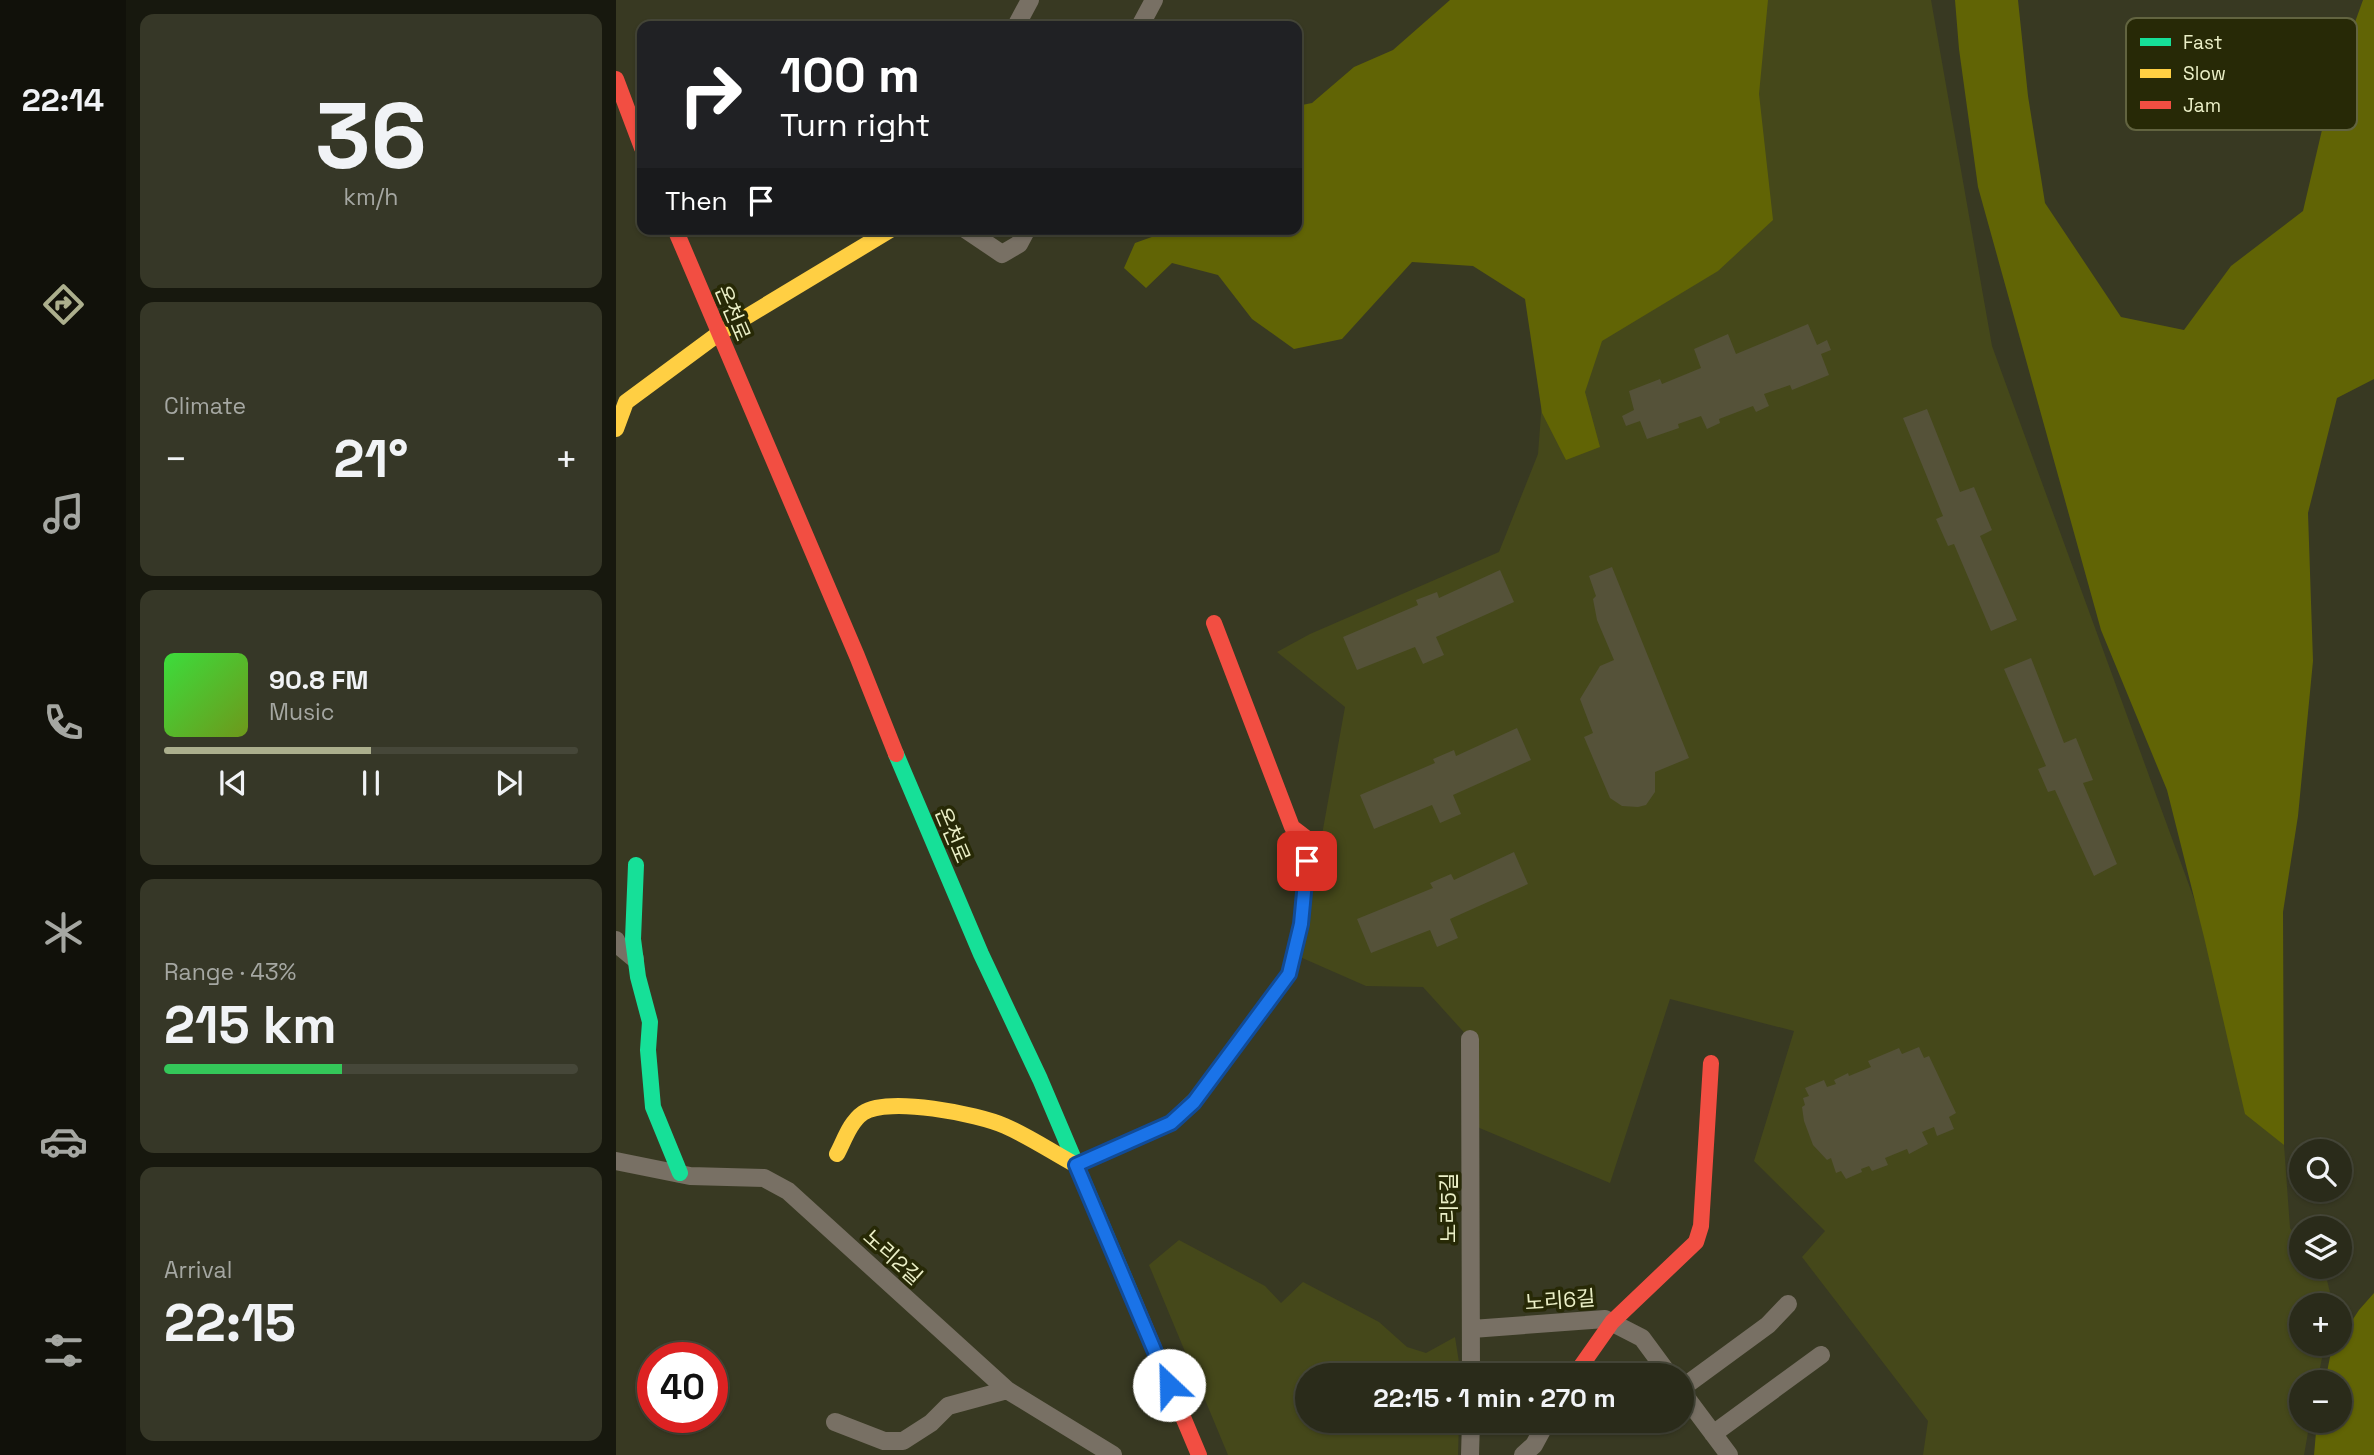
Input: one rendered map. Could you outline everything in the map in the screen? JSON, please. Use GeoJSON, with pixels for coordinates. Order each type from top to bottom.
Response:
{"type":"FeatureCollection","features":[{"type":"Feature","properties":{"kind":"street"},"geometry":{"type":"LineString","coordinates":[[1019,21],[1030,0]]}},
{"type":"Feature","properties":{"kind":"street"},"geometry":{"type":"LineString","coordinates":[[1143,21],[1154,0]]}},
{"type":"Feature","properties":{"kind":"street"},"geometry":{"type":"LineString","coordinates":[[616,79],[637,135]]}},
{"type":"Feature","properties":{"kind":"street","name":"온천로"},"geometry":{"type":"LineString","coordinates":[[677,235],[857,656],[906,780],[981,954],[1040,1079],[1199,1455]]}},
{"type":"Feature","properties":{"kind":"street"},"geometry":{"type":"LineString","coordinates":[[616,429],[626,402],[718,334],[882,235]]}},
{"type":"Feature","properties":{"kind":"street"},"geometry":{"type":"LineString","coordinates":[[974,235],[1002,254],[1019,244],[1024,235]]}},
{"type":"Feature","properties":{"kind":"street"},"geometry":{"type":"LineString","coordinates":[[837,1154],[849,1131],[863,1113],[879,1106],[900,1105],[996,1122],[1076,1165],[1171,1123],[1194,1102],[1289,974],[1301,924],[1309,839],[1292,827],[1214,623]]}},
{"type":"Feature","properties":{"kind":"street"},"geometry":{"type":"LineString","coordinates":[[636,865],[633,939],[635,959],[650,1021],[648,1050],[653,1107],[680,1173]]}},
{"type":"Feature","properties":{"kind":"street"},"geometry":{"type":"LineString","coordinates":[[616,940],[618,945],[635,959]]}},
{"type":"Feature","properties":{"kind":"street","name":"노리5길"},"geometry":{"type":"LineString","coordinates":[[1470,1039],[1471,1363]]}},
{"type":"Feature","properties":{"kind":"street"},"geometry":{"type":"LineString","coordinates":[[1583,1363],[1612,1322],[1656,1283],[1696,1242],[1701,1226],[1711,1063]]}},
{"type":"Feature","properties":{"kind":"street","name":"노리2길"},"geometry":{"type":"LineString","coordinates":[[616,1161],[690,1176],[764,1178],[788,1191],[865,1264],[1007,1390],[1113,1455]]}},
{"type":"Feature","properties":{"kind":"street"},"geometry":{"type":"LineString","coordinates":[[1694,1381],[1768,1325],[1788,1304]]}},
{"type":"Feature","properties":{"kind":"street","name":"노리6길"},"geometry":{"type":"LineString","coordinates":[[1472,1329],[1605,1319],[1642,1338],[1660,1363]]}},
{"type":"Feature","properties":{"kind":"street"},"geometry":{"type":"LineString","coordinates":[[1713,1434],[1821,1355]]}},
{"type":"Feature","properties":{"kind":"street"},"geometry":{"type":"LineString","coordinates":[[835,1422],[884,1441],[903,1441],[931,1423],[948,1406],[1007,1390]]}},
{"type":"Feature","properties":{"kind":"street"},"geometry":{"type":"LineString","coordinates":[[1694,1407],[1729,1455]]}},
{"type":"Feature","properties":{"kind":"street"},"geometry":{"type":"LineString","coordinates":[[1470,1455],[1471,1433]]}},
{"type":"Feature","properties":{"kind":"street"},"geometry":{"type":"LineString","coordinates":[[1523,1455],[1534,1445],[1540,1433]]}},
{"type":"Feature","properties":{"kind":"shaded area"},"geometry":{"type":"Polygon","coordinates":[[[1450,0],[1768,0],[1759,94],[1773,220],[1718,271],[1602,341],[1585,392],[1600,447],[1566,460],[1542,413],[1525,299],[1473,266],[1412,262],[1342,339],[1294,349],[1252,319],[1218,275],[1172,263],[1146,288],[1124,268],[1135,243],[1157,235],[1302,235],[1302,105],[1312,103],[1354,67],[1393,50],[1450,0]]]}},
{"type":"Feature","properties":{"kind":"shaded area"},"geometry":{"type":"Polygon","coordinates":[[[1703,0],[1931,0],[1992,346],[2284,1145],[2289,1216],[2289,1279],[2327,1279],[2330,1293],[2289,1293],[2289,1356],[2322,1356],[2320,1370],[2289,1370],[2289,1433],[2308,1433],[2304,1455],[1923,1455],[1928,1421],[1802,1257],[1825,1231],[1754,1161],[1794,1031],[1670,999],[1610,1183],[1470,1124],[1470,1039],[1423,987],[1366,986],[1300,957],[1345,707],[1277,652],[1310,634],[1499,552],[1538,454],[1545,362],[1703,0]]]}},
{"type":"Feature","properties":{"kind":"shaded area"},"geometry":{"type":"Polygon","coordinates":[[[1955,0],[2018,0],[2028,96],[2045,203],[2121,317],[2184,330],[2231,266],[2303,211],[2322,130],[2357,130],[2356,18],[2363,0],[2374,0],[2374,379],[2337,398],[2308,513],[2313,661],[2298,816],[2283,912],[2284,1145],[2245,1114],[2167,790],[2101,630],[1978,187],[1955,0]]]}},
{"type":"Feature","properties":{"kind":"shaded area"},"geometry":{"type":"Polygon","coordinates":[[[1179,1240],[1265,1286],[1281,1303],[1303,1282],[1379,1322],[1407,1347],[1426,1353],[1455,1337],[1459,1363],[1295,1363],[1295,1433],[1459,1433],[1458,1455],[1228,1455],[1149,1265],[1179,1240]]]}},
{"type":"Feature","properties":{"kind":"shaded area"},"geometry":{"type":"Polygon","coordinates":[[[2374,1293],[2374,1455],[2314,1455],[2316,1433],[2352,1433],[2352,1370],[2327,1370],[2330,1356],[2352,1356],[2352,1321],[2374,1293]]]}},
{"type":"Feature","properties":{"kind":"building"},"geometry":{"type":"Polygon","coordinates":[[[1808,324],[1817,345],[1827,340],[1831,350],[1821,354],[1829,375],[1792,390],[1790,385],[1764,394],[1769,406],[1756,412],[1753,406],[1719,419],[1720,423],[1707,429],[1701,416],[1678,424],[1679,428],[1647,439],[1640,421],[1626,426],[1622,416],[1634,410],[1629,391],[1660,379],[1662,384],[1701,368],[1694,349],[1728,334],[1736,354],[1808,324]]]}},
{"type":"Feature","properties":{"kind":"building"},"geometry":{"type":"Polygon","coordinates":[[[1927,409],[1960,492],[1974,487],[1992,530],[1980,536],[2017,620],[1991,631],[1954,544],[1948,546],[1936,519],[1943,516],[1903,418],[1927,409]]]}},
{"type":"Feature","properties":{"kind":"building"},"geometry":{"type":"Polygon","coordinates":[[[1612,567],[1689,758],[1655,772],[1655,792],[1646,805],[1638,807],[1622,806],[1610,798],[1584,737],[1593,733],[1580,699],[1600,666],[1614,660],[1597,620],[1593,599],[1596,596],[1589,576],[1612,567]]]}},
{"type":"Feature","properties":{"kind":"building"},"geometry":{"type":"Polygon","coordinates":[[[1500,570],[1514,602],[1436,637],[1444,655],[1423,664],[1415,647],[1357,670],[1343,637],[1418,605],[1416,600],[1437,592],[1439,598],[1500,570]]]}},
{"type":"Feature","properties":{"kind":"building"},"geometry":{"type":"Polygon","coordinates":[[[2031,658],[2064,743],[2076,738],[2093,780],[2083,783],[2117,864],[2094,876],[2055,790],[2048,792],[2038,769],[2046,766],[2004,669],[2031,658]]]}},
{"type":"Feature","properties":{"kind":"building"},"geometry":{"type":"Polygon","coordinates":[[[1517,728],[1531,760],[1453,795],[1461,814],[1440,823],[1432,805],[1374,829],[1360,795],[1435,763],[1433,759],[1454,750],[1456,756],[1517,728]]]}},
{"type":"Feature","properties":{"kind":"building"},"geometry":{"type":"Polygon","coordinates":[[[1514,852],[1528,884],[1450,919],[1458,938],[1437,947],[1430,930],[1371,953],[1357,919],[1433,888],[1430,883],[1451,874],[1454,880],[1514,852]]]}},
{"type":"Feature","properties":{"kind":"building"},"geometry":{"type":"Polygon","coordinates":[[[1919,1047],[1924,1058],[1929,1056],[1956,1113],[1949,1117],[1954,1129],[1937,1136],[1934,1127],[1922,1132],[1928,1144],[1909,1154],[1907,1149],[1885,1158],[1888,1165],[1872,1171],[1869,1166],[1846,1179],[1841,1171],[1836,1173],[1831,1158],[1827,1160],[1813,1145],[1804,1121],[1803,1098],[1809,1096],[1805,1088],[1824,1080],[1827,1087],[1836,1084],[1834,1080],[1848,1073],[1849,1076],[1871,1067],[1868,1061],[1899,1048],[1902,1054],[1919,1047]]]}},
{"type":"Feature","properties":{"kind":"traffic: fast"},"geometry":{"type":"LineString","coordinates":[[896,754],[981,954],[1040,1079],[1135,1303]]}},
{"type":"Feature","properties":{"kind":"traffic: fast"},"geometry":{"type":"LineString","coordinates":[[636,865],[633,939],[638,977],[650,1022],[648,1050],[653,1107],[680,1173]]}},
{"type":"Feature","properties":{"kind":"traffic: slow"},"geometry":{"type":"LineString","coordinates":[[616,429],[626,402],[718,334],[882,235]]}},
{"type":"Feature","properties":{"kind":"traffic: slow"},"geometry":{"type":"LineString","coordinates":[[837,1154],[851,1126],[863,1113],[875,1108],[912,1106],[992,1121],[1076,1165],[1171,1123],[1196,1099]]}},
{"type":"Feature","properties":{"kind":"traffic: jam"},"geometry":{"type":"LineString","coordinates":[[616,79],[637,135]]}},
{"type":"Feature","properties":{"kind":"traffic: jam"},"geometry":{"type":"LineString","coordinates":[[678,235],[896,754]]}},
{"type":"Feature","properties":{"kind":"traffic: jam"},"geometry":{"type":"LineString","coordinates":[[1196,1099],[1289,974],[1301,924],[1309,840],[1292,827],[1214,623]]}},
{"type":"Feature","properties":{"kind":"traffic: jam"},"geometry":{"type":"LineString","coordinates":[[1583,1363],[1612,1322],[1696,1242],[1701,1226],[1711,1063]]}},
{"type":"Feature","properties":{"kind":"traffic: jam"},"geometry":{"type":"LineString","coordinates":[[1135,1303],[1199,1455]]}},
{"type":"Feature","properties":{"kind":"route"},"geometry":{"type":"LineString","coordinates":[[1169,1385],[1076,1165],[1171,1123],[1194,1102],[1289,974],[1301,924],[1307,861]]}}]}
